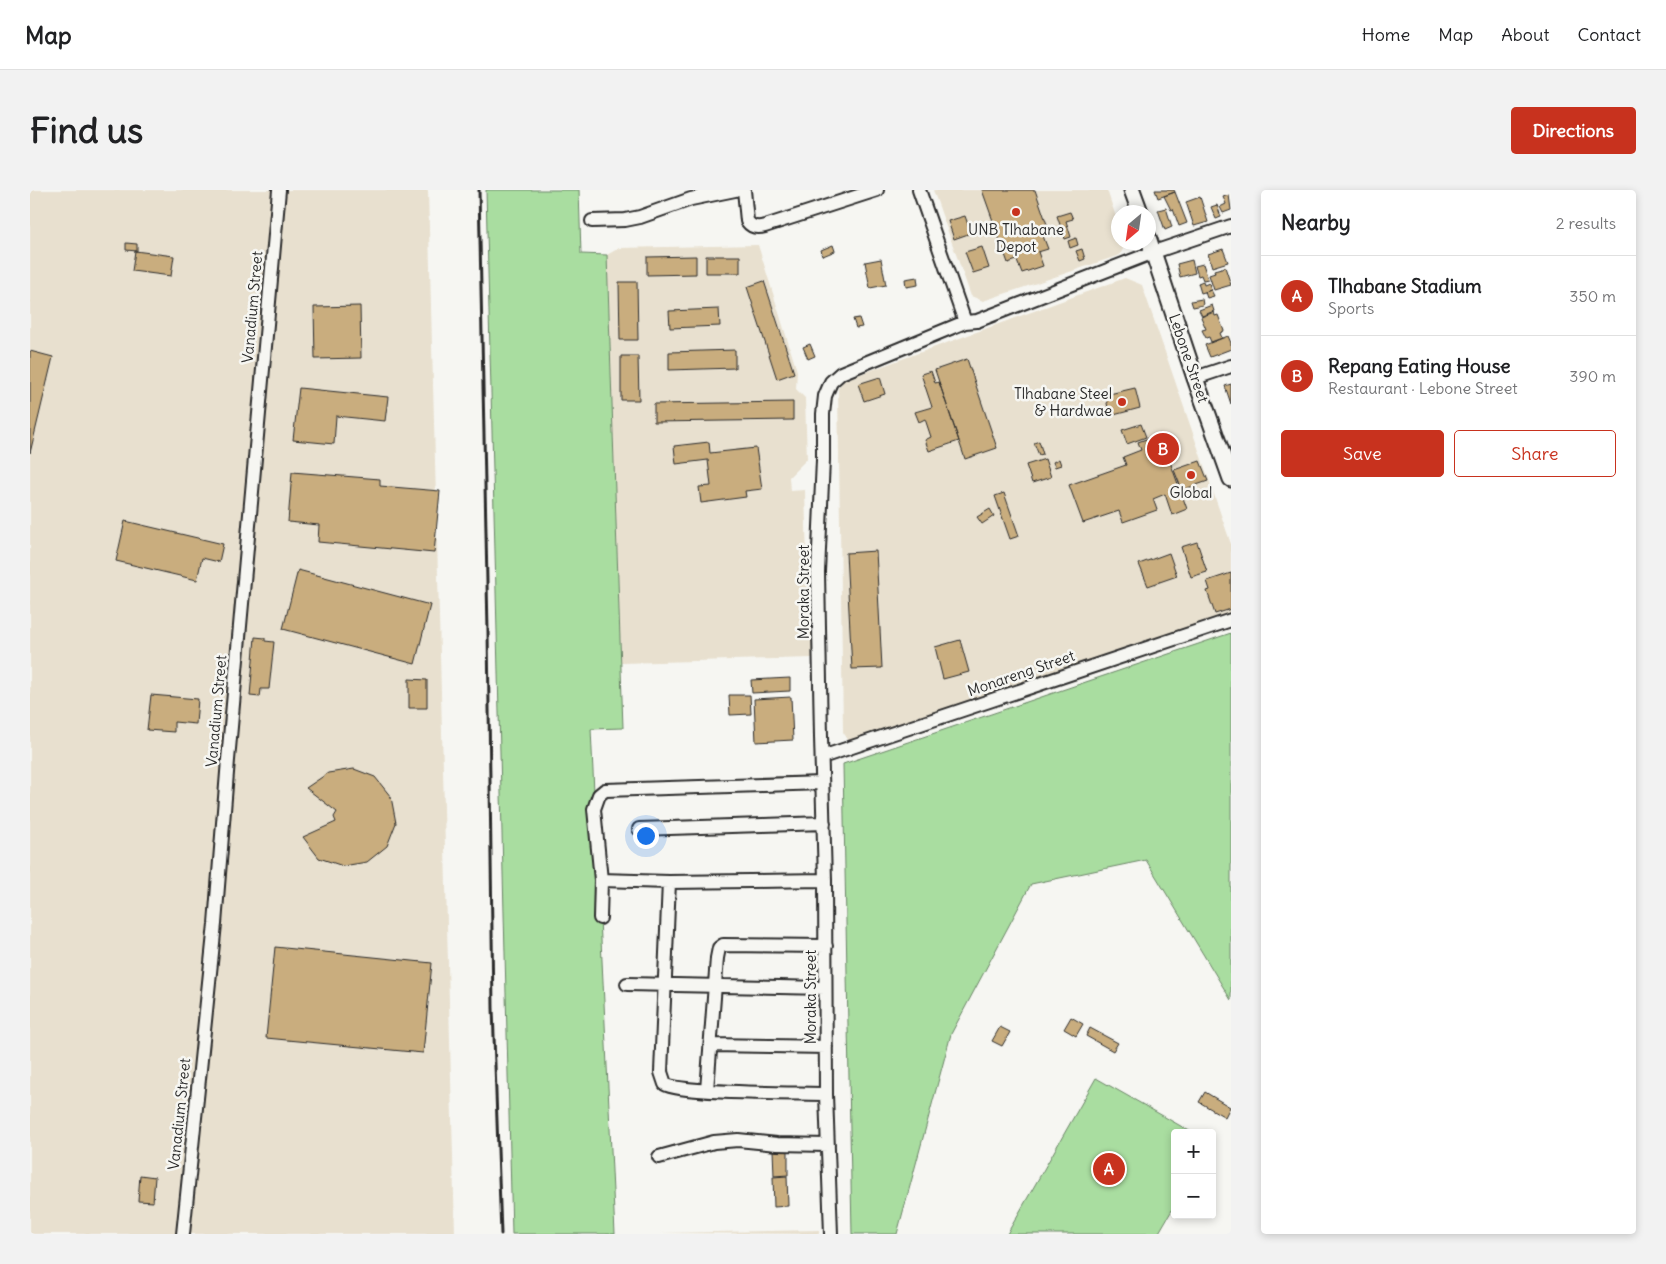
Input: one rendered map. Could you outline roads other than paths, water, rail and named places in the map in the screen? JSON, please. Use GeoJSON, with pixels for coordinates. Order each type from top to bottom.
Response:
{"type":"FeatureCollection","features":[{"type":"Feature","properties":{"kind":"street","name":"Vanadium Street"},"geometry":{"type":"LineString","coordinates":[[183,1234],[215,924],[279,190]]}},
{"type":"Feature","properties":{"kind":"street"},"geometry":{"type":"LineString","coordinates":[[592,221],[625,220],[640,217],[691,199],[735,190]]}},
{"type":"Feature","properties":{"kind":"street"},"geometry":{"type":"LineString","coordinates":[[744,190],[747,220],[756,227],[766,226],[876,190]]}},
{"type":"Feature","properties":{"kind":"street"},"geometry":{"type":"LineString","coordinates":[[919,190],[965,322]]}},
{"type":"Feature","properties":{"kind":"street"},"geometry":{"type":"LineString","coordinates":[[1132,190],[1137,205]]}},
{"type":"Feature","properties":{"kind":"street","name":"Moraka Street"},"geometry":{"type":"LineString","coordinates":[[831,1234],[826,1094],[825,880],[818,572],[825,396],[831,382],[841,373],[965,322],[977,321],[1154,252],[1231,226]]}},
{"type":"Feature","properties":{"kind":"street","name":"Lebone Street"},"geometry":{"type":"LineString","coordinates":[[1154,252],[1195,378],[1231,479]]}},
{"type":"Feature","properties":{"kind":"street"},"geometry":{"type":"LineString","coordinates":[[1195,378],[1231,366]]}},
{"type":"Feature","properties":{"kind":"street","name":"Monareng Street"},"geometry":{"type":"LineString","coordinates":[[822,757],[1231,620]]}},
{"type":"Feature","properties":{"kind":"street"},"geometry":{"type":"LineString","coordinates":[[600,918],[602,880],[594,808],[599,795],[605,790],[822,783]]}},
{"type":"Feature","properties":{"kind":"street"},"geometry":{"type":"LineString","coordinates":[[638,829],[824,823]]}},
{"type":"Feature","properties":{"kind":"street"},"geometry":{"type":"LineString","coordinates":[[602,880],[669,882],[825,880]]}},
{"type":"Feature","properties":{"kind":"street"},"geometry":{"type":"LineString","coordinates":[[669,882],[661,1072],[666,1084],[672,1088],[826,1094]]}},
{"type":"Feature","properties":{"kind":"street"},"geometry":{"type":"LineString","coordinates":[[706,1090],[719,948],[723,945],[826,946]]}},
{"type":"Feature","properties":{"kind":"street"},"geometry":{"type":"LineString","coordinates":[[627,984],[825,988]]}},
{"type":"Feature","properties":{"kind":"street"},"geometry":{"type":"LineString","coordinates":[[711,1045],[826,1048]]}},
{"type":"Feature","properties":{"kind":"street"},"geometry":{"type":"LineString","coordinates":[[659,1157],[714,1142],[738,1140],[777,1144],[828,1145]]}},
{"type":"Feature","properties":{"kind":"railway"},"geometry":{"type":"LineString","coordinates":[[479,190],[493,1008],[501,1234]]}},
{"type":"Feature","properties":{"kind":"place","name":"UNB Tlhabane Depot"},"geometry":{"type":"Point","coordinates":[1016,212]}},
{"type":"Feature","properties":{"kind":"place","name":"Tlhabane Steel & Hardwae"},"geometry":{"type":"Point","coordinates":[1122,402]}},
{"type":"Feature","properties":{"kind":"place","name":"Repang Eating House"},"geometry":{"type":"Point","coordinates":[1163,449]}},
{"type":"Feature","properties":{"kind":"place","name":"Global"},"geometry":{"type":"Point","coordinates":[1191,475]}},
{"type":"Feature","properties":{"kind":"place","name":"Tlhabane Stadium"},"geometry":{"type":"Point","coordinates":[1109,1169]}}]}
